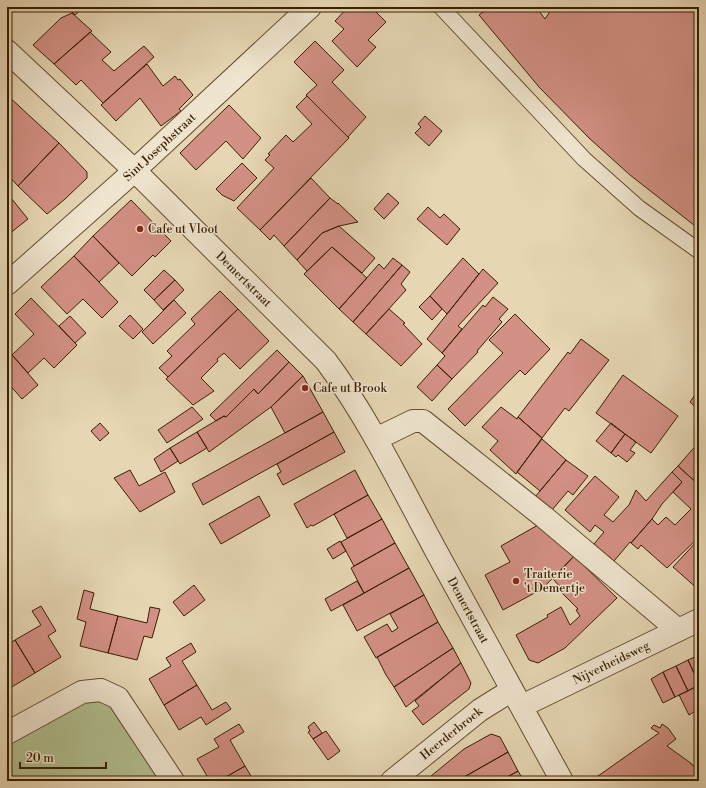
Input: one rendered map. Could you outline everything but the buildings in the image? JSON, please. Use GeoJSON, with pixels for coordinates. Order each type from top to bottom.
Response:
{"type":"FeatureCollection","features":[{"type":"Feature","properties":{"kind":"street","name":"Sint Josephstraat"},"geometry":{"type":"LineString","coordinates":[[7,284],[134,170],[310,7]]}},
{"type":"Feature","properties":{"kind":"street","name":"Demertstraat"},"geometry":{"type":"LineString","coordinates":[[7,51],[134,170],[326,361],[341,381],[376,439],[562,781]]}},
{"type":"Feature","properties":{"kind":"street"},"geometry":{"type":"LineString","coordinates":[[376,439],[413,421],[423,422],[544,517],[678,630]]}},
{"type":"Feature","properties":{"kind":"street","name":"Nijverheidsweg"},"geometry":{"type":"LineString","coordinates":[[517,698],[552,691],[699,620]]}},
{"type":"Feature","properties":{"kind":"street"},"geometry":{"type":"LineString","coordinates":[[7,733],[82,692],[101,690],[118,698],[173,781]]}},
{"type":"Feature","properties":{"kind":"street","name":"Heerderbroek"},"geometry":{"type":"LineString","coordinates":[[392,781],[480,710],[517,698]]}},
{"type":"Feature","properties":{"kind":"lane"},"geometry":{"type":"LineString","coordinates":[[441,7],[584,159],[639,208],[699,251]]}},
{"type":"Feature","properties":{"kind":"green space"},"geometry":{"type":"Polygon","coordinates":[[[98,698],[112,704],[164,781],[7,781],[7,742],[83,699],[98,698]]]}},
{"type":"Feature","properties":{"kind":"place","name":"Cafe ut Vloot"},"geometry":{"type":"Point","coordinates":[140,229]}},
{"type":"Feature","properties":{"kind":"place","name":"Cafe ut Brook"},"geometry":{"type":"Point","coordinates":[305,388]}},
{"type":"Feature","properties":{"kind":"place","name":"Traiterie 't Demertje"},"geometry":{"type":"Point","coordinates":[516,581]}}]}
